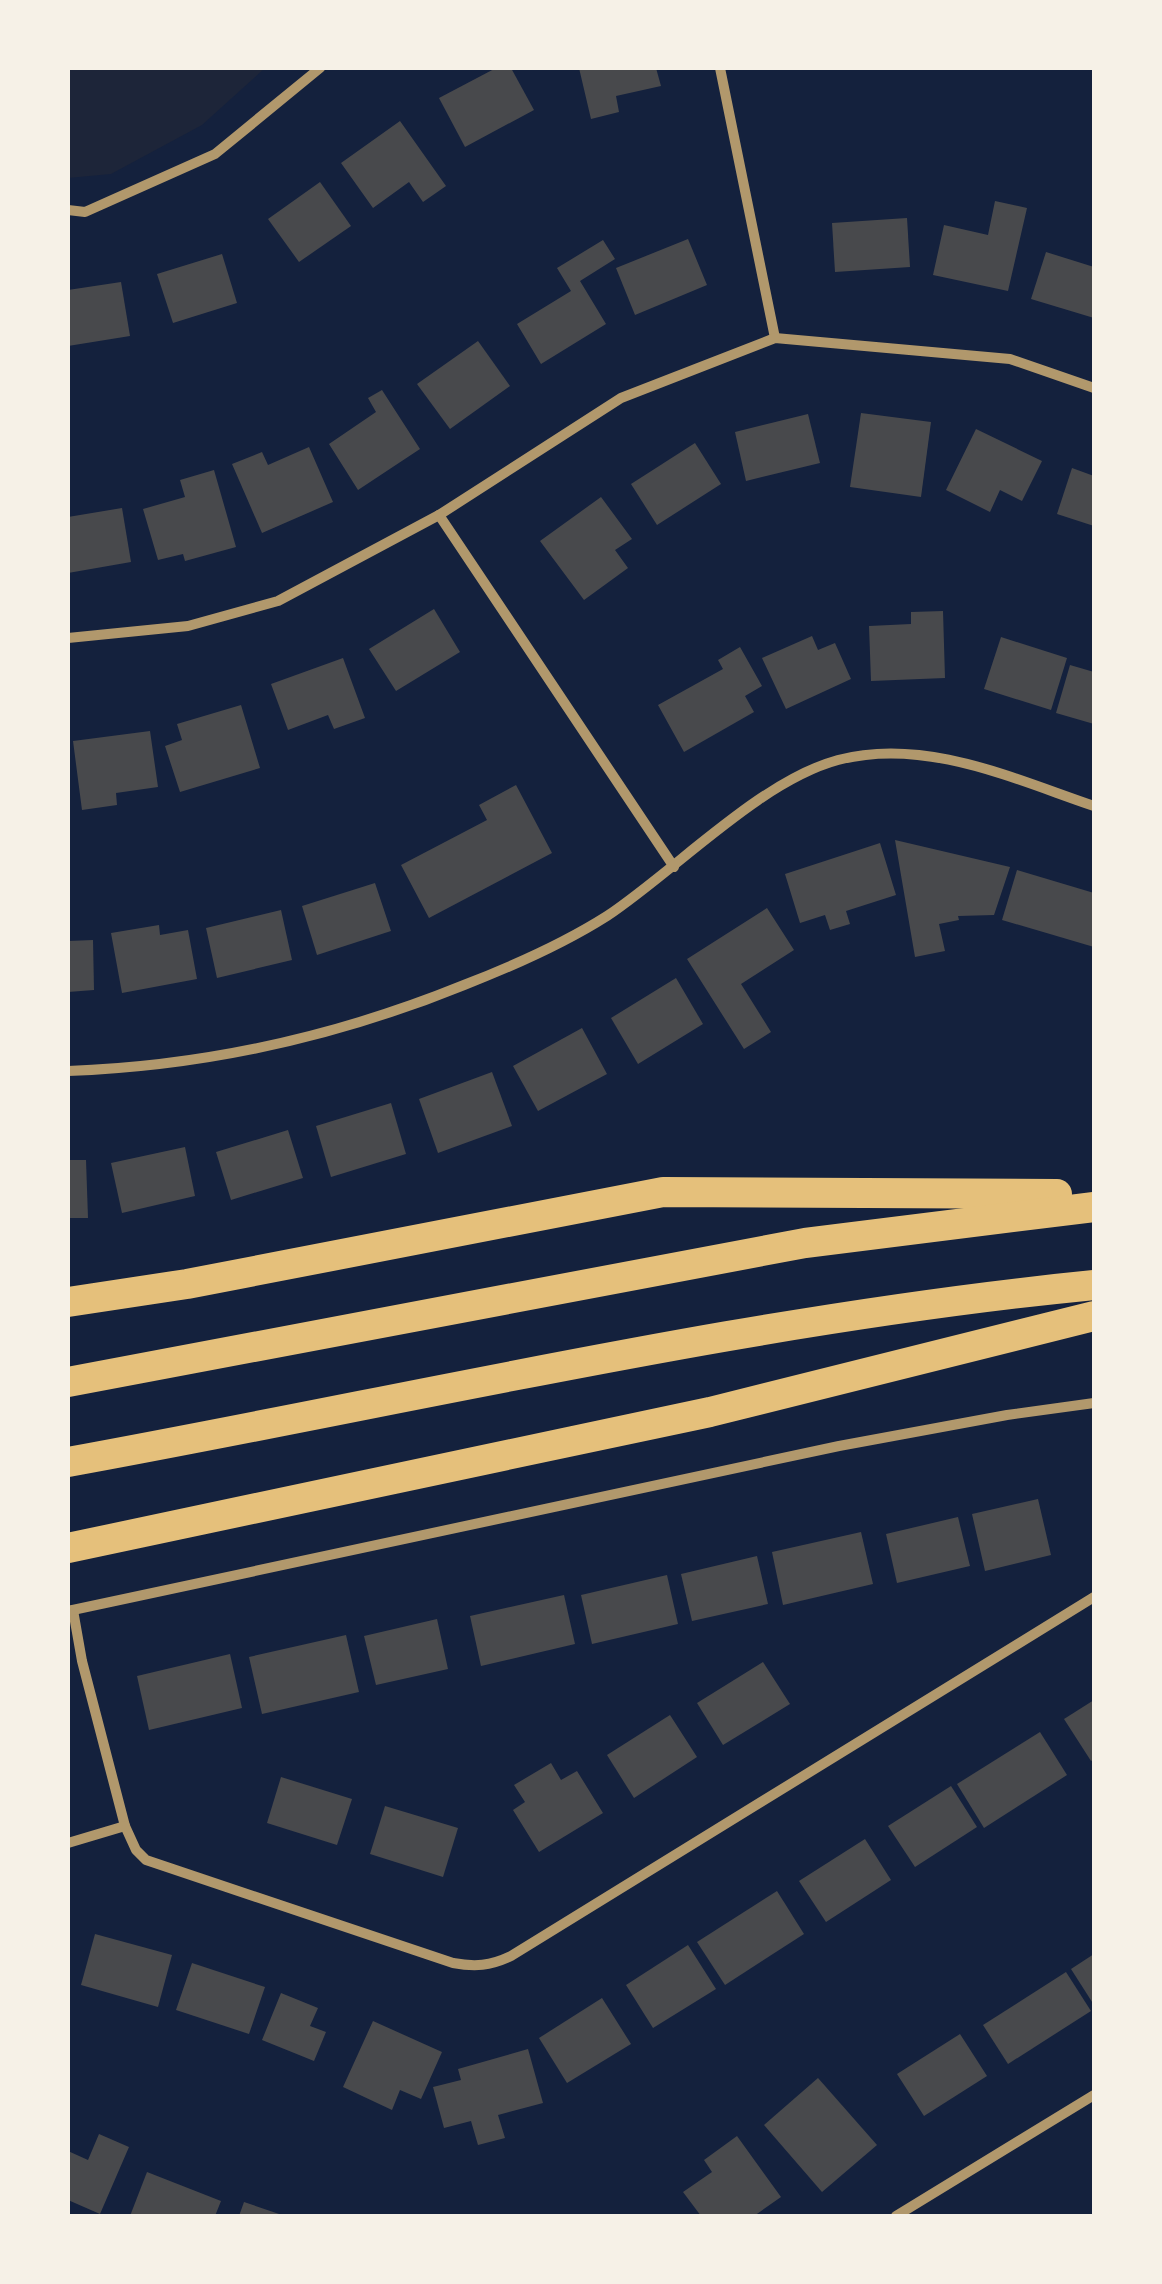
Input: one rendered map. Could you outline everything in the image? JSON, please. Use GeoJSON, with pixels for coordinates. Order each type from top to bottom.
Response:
{"type":"FeatureCollection","features":[{"type":"Feature","properties":{"kind":"highway"},"geometry":{"type":"LineString","coordinates":[[68,1302],[187,1284],[663,1192],[1094,1194]]}},
{"type":"Feature","properties":{"kind":"highway"},"geometry":{"type":"LineString","coordinates":[[68,1382],[805,1242],[1094,1207]]}},
{"type":"Feature","properties":{"kind":"highway"},"geometry":{"type":"LineString","coordinates":[[68,1462],[753,1332],[936,1303],[1094,1284]]}},
{"type":"Feature","properties":{"kind":"highway"},"geometry":{"type":"LineString","coordinates":[[68,1548],[710,1412],[1094,1316]]}},
{"type":"Feature","properties":{"kind":"street"},"geometry":{"type":"LineString","coordinates":[[68,210],[85,212],[214,154],[320,68]]}},
{"type":"Feature","properties":{"kind":"street"},"geometry":{"type":"LineString","coordinates":[[720,68],[775,338]]}},
{"type":"Feature","properties":{"kind":"street"},"geometry":{"type":"LineString","coordinates":[[68,638],[188,626],[278,601],[439,514],[621,398],[775,338],[1010,359],[1094,388]]}},
{"type":"Feature","properties":{"kind":"street"},"geometry":{"type":"LineString","coordinates":[[439,514],[674,867]]}},
{"type":"Feature","properties":{"kind":"street"},"geometry":{"type":"LineString","coordinates":[[68,1072],[175,1063],[260,1049],[387,1014],[483,978],[604,918],[793,778],[839,760],[894,753],[950,760],[1094,806]]}},
{"type":"Feature","properties":{"kind":"street"},"geometry":{"type":"LineString","coordinates":[[1094,1403],[1007,1414],[858,1442],[70,1611],[125,1826],[136,1850],[160,1867],[452,1963],[486,1966],[511,1956],[1094,1598]]}},
{"type":"Feature","properties":{"kind":"street"},"geometry":{"type":"LineString","coordinates":[[68,1843],[125,1826]]}},
{"type":"Feature","properties":{"kind":"street"},"geometry":{"type":"LineString","coordinates":[[896,2216],[1094,2095]]}},
{"type":"Feature","properties":{"kind":"shaded area"},"geometry":{"type":"Polygon","coordinates":[[[68,68],[265,68],[202,125],[111,174],[68,178],[68,68]]]}},
{"type":"Feature","properties":{"kind":"building"},"geometry":{"type":"Polygon","coordinates":[[[496,68],[511,68],[534,110],[465,147],[439,98],[496,68]]]}},
{"type":"Feature","properties":{"kind":"building"},"geometry":{"type":"Polygon","coordinates":[[[579,68],[656,68],[661,86],[616,96],[619,112],[591,119],[579,68]]]}},
{"type":"Feature","properties":{"kind":"building"},"geometry":{"type":"Polygon","coordinates":[[[400,121],[446,186],[423,202],[409,182],[373,208],[341,163],[400,121]]]}},
{"type":"Feature","properties":{"kind":"building"},"geometry":{"type":"Polygon","coordinates":[[[320,182],[351,226],[299,262],[268,219],[320,182]]]}},
{"type":"Feature","properties":{"kind":"building"},"geometry":{"type":"Polygon","coordinates":[[[995,201],[1027,208],[1008,291],[933,275],[944,225],[988,235],[995,201]]]}},
{"type":"Feature","properties":{"kind":"building"},"geometry":{"type":"Polygon","coordinates":[[[907,218],[910,267],[835,272],[832,223],[907,218]]]}},
{"type":"Feature","properties":{"kind":"building"},"geometry":{"type":"Polygon","coordinates":[[[688,239],[707,285],[635,315],[616,268],[688,239]]]}},
{"type":"Feature","properties":{"kind":"building"},"geometry":{"type":"Polygon","coordinates":[[[603,240],[615,259],[580,281],[606,324],[541,364],[517,324],[571,291],[557,268],[603,240]]]}},
{"type":"Feature","properties":{"kind":"building"},"geometry":{"type":"Polygon","coordinates":[[[1046,252],[1094,267],[1094,318],[1031,299],[1046,252]]]}},
{"type":"Feature","properties":{"kind":"building"},"geometry":{"type":"Polygon","coordinates":[[[222,254],[237,303],[173,323],[157,274],[222,254]]]}},
{"type":"Feature","properties":{"kind":"building"},"geometry":{"type":"Polygon","coordinates":[[[121,282],[130,336],[68,346],[68,290],[121,282]]]}},
{"type":"Feature","properties":{"kind":"building"},"geometry":{"type":"Polygon","coordinates":[[[478,341],[510,386],[450,429],[417,384],[478,341]]]}},
{"type":"Feature","properties":{"kind":"building"},"geometry":{"type":"Polygon","coordinates":[[[382,390],[420,449],[358,490],[329,444],[376,412],[368,398],[382,390]]]}},
{"type":"Feature","properties":{"kind":"building"},"geometry":{"type":"Polygon","coordinates":[[[861,413],[931,422],[921,497],[850,487],[861,413]]]}},
{"type":"Feature","properties":{"kind":"building"},"geometry":{"type":"Polygon","coordinates":[[[808,414],[820,463],[746,481],[735,432],[808,414]]]}},
{"type":"Feature","properties":{"kind":"building"},"geometry":{"type":"Polygon","coordinates":[[[976,429],[1042,461],[1022,501],[1000,490],[990,512],[946,490],[976,429]]]}},
{"type":"Feature","properties":{"kind":"building"},"geometry":{"type":"Polygon","coordinates":[[[695,443],[721,484],[657,525],[631,484],[695,443]]]}},
{"type":"Feature","properties":{"kind":"building"},"geometry":{"type":"Polygon","coordinates":[[[309,447],[333,502],[262,533],[232,464],[262,452],[268,465],[309,447]]]}},
{"type":"Feature","properties":{"kind":"building"},"geometry":{"type":"Polygon","coordinates":[[[1072,468],[1094,476],[1094,526],[1057,514],[1072,468]]]}},
{"type":"Feature","properties":{"kind":"building"},"geometry":{"type":"Polygon","coordinates":[[[214,470],[236,547],[185,561],[183,554],[158,560],[143,509],[185,497],[180,480],[214,470]]]}},
{"type":"Feature","properties":{"kind":"building"},"geometry":{"type":"Polygon","coordinates":[[[601,497],[632,539],[615,550],[628,568],[584,600],[540,541],[601,497]]]}},
{"type":"Feature","properties":{"kind":"building"},"geometry":{"type":"Polygon","coordinates":[[[122,508],[131,562],[68,573],[68,517],[122,508]]]}},
{"type":"Feature","properties":{"kind":"building"},"geometry":{"type":"Polygon","coordinates":[[[434,609],[460,652],[396,691],[369,649],[434,609]]]}},
{"type":"Feature","properties":{"kind":"building"},"geometry":{"type":"Polygon","coordinates":[[[943,611],[945,678],[871,681],[869,626],[911,624],[911,612],[943,611]]]}},
{"type":"Feature","properties":{"kind":"building"},"geometry":{"type":"Polygon","coordinates":[[[812,636],[818,650],[835,643],[851,679],[786,709],[762,658],[812,636]]]}},
{"type":"Feature","properties":{"kind":"building"},"geometry":{"type":"Polygon","coordinates":[[[1001,637],[1067,658],[1051,710],[984,689],[1001,637]]]}},
{"type":"Feature","properties":{"kind":"building"},"geometry":{"type":"Polygon","coordinates":[[[740,647],[762,686],[745,696],[754,712],[684,752],[658,705],[723,669],[718,660],[740,647]]]}},
{"type":"Feature","properties":{"kind":"building"},"geometry":{"type":"Polygon","coordinates":[[[343,658],[365,718],[334,729],[328,715],[288,730],[271,684],[343,658]]]}},
{"type":"Feature","properties":{"kind":"building"},"geometry":{"type":"Polygon","coordinates":[[[1070,665],[1094,672],[1094,724],[1056,713],[1070,665]]]}},
{"type":"Feature","properties":{"kind":"building"},"geometry":{"type":"Polygon","coordinates":[[[241,705],[260,768],[180,792],[165,746],[182,740],[177,724],[241,705]]]}},
{"type":"Feature","properties":{"kind":"building"},"geometry":{"type":"Polygon","coordinates":[[[150,731],[158,787],[116,793],[117,805],[82,810],[73,741],[150,731]]]}},
{"type":"Feature","properties":{"kind":"building"},"geometry":{"type":"Polygon","coordinates":[[[516,785],[552,853],[429,918],[401,865],[487,820],[479,805],[516,785]]]}},
{"type":"Feature","properties":{"kind":"building"},"geometry":{"type":"Polygon","coordinates":[[[895,840],[1010,867],[994,915],[958,916],[959,920],[939,924],[945,951],[915,957],[895,840]]]}},
{"type":"Feature","properties":{"kind":"building"},"geometry":{"type":"Polygon","coordinates":[[[880,843],[896,895],[846,911],[850,924],[830,930],[825,915],[800,923],[785,874],[880,843]]]}},
{"type":"Feature","properties":{"kind":"building"},"geometry":{"type":"Polygon","coordinates":[[[1017,870],[1094,893],[1094,947],[1002,920],[1017,870]]]}},
{"type":"Feature","properties":{"kind":"building"},"geometry":{"type":"Polygon","coordinates":[[[375,883],[391,931],[317,955],[302,906],[375,883]]]}},
{"type":"Feature","properties":{"kind":"building"},"geometry":{"type":"Polygon","coordinates":[[[767,908],[794,950],[741,984],[771,1032],[744,1049],[687,959],[767,908]]]}},
{"type":"Feature","properties":{"kind":"building"},"geometry":{"type":"Polygon","coordinates":[[[281,910],[292,960],[217,978],[206,928],[281,910]]]}},
{"type":"Feature","properties":{"kind":"building"},"geometry":{"type":"Polygon","coordinates":[[[159,925],[160,935],[188,930],[197,979],[122,993],[111,933],[159,925]]]}},
{"type":"Feature","properties":{"kind":"building"},"geometry":{"type":"Polygon","coordinates":[[[93,940],[94,990],[68,992],[68,941],[93,940]]]}},
{"type":"Feature","properties":{"kind":"building"},"geometry":{"type":"Polygon","coordinates":[[[676,978],[703,1024],[638,1064],[611,1018],[676,978]]]}},
{"type":"Feature","properties":{"kind":"building"},"geometry":{"type":"Polygon","coordinates":[[[582,1028],[607,1074],[538,1111],[513,1066],[582,1028]]]}},
{"type":"Feature","properties":{"kind":"building"},"geometry":{"type":"Polygon","coordinates":[[[492,1072],[512,1126],[438,1153],[419,1099],[492,1072]]]}},
{"type":"Feature","properties":{"kind":"building"},"geometry":{"type":"Polygon","coordinates":[[[391,1103],[406,1154],[331,1177],[316,1126],[391,1103]]]}},
{"type":"Feature","properties":{"kind":"building"},"geometry":{"type":"Polygon","coordinates":[[[288,1130],[303,1178],[231,1200],[216,1152],[288,1130]]]}},
{"type":"Feature","properties":{"kind":"building"},"geometry":{"type":"Polygon","coordinates":[[[185,1147],[195,1196],[122,1213],[111,1163],[185,1147]]]}},
{"type":"Feature","properties":{"kind":"building"},"geometry":{"type":"Polygon","coordinates":[[[68,1160],[86,1160],[88,1218],[68,1218],[68,1160]]]}},
{"type":"Feature","properties":{"kind":"building"},"geometry":{"type":"Polygon","coordinates":[[[1038,1499],[1051,1555],[985,1571],[972,1514],[1038,1499]]]}},
{"type":"Feature","properties":{"kind":"building"},"geometry":{"type":"Polygon","coordinates":[[[958,1517],[970,1566],[897,1583],[886,1534],[958,1517]]]}},
{"type":"Feature","properties":{"kind":"building"},"geometry":{"type":"Polygon","coordinates":[[[861,1532],[873,1584],[783,1605],[772,1552],[861,1532]]]}},
{"type":"Feature","properties":{"kind":"building"},"geometry":{"type":"Polygon","coordinates":[[[757,1556],[768,1604],[692,1621],[681,1574],[757,1556]]]}},
{"type":"Feature","properties":{"kind":"building"},"geometry":{"type":"Polygon","coordinates":[[[667,1575],[678,1624],[592,1644],[581,1595],[667,1575]]]}},
{"type":"Feature","properties":{"kind":"building"},"geometry":{"type":"Polygon","coordinates":[[[564,1595],[575,1644],[481,1666],[470,1616],[564,1595]]]}},
{"type":"Feature","properties":{"kind":"building"},"geometry":{"type":"Polygon","coordinates":[[[437,1619],[448,1669],[376,1685],[364,1636],[437,1619]]]}},
{"type":"Feature","properties":{"kind":"building"},"geometry":{"type":"Polygon","coordinates":[[[346,1635],[359,1692],[262,1714],[249,1657],[346,1635]]]}},
{"type":"Feature","properties":{"kind":"building"},"geometry":{"type":"Polygon","coordinates":[[[230,1654],[242,1708],[149,1730],[137,1676],[230,1654]]]}},
{"type":"Feature","properties":{"kind":"building"},"geometry":{"type":"Polygon","coordinates":[[[763,1662],[790,1704],[723,1745],[697,1703],[763,1662]]]}},
{"type":"Feature","properties":{"kind":"building"},"geometry":{"type":"Polygon","coordinates":[[[1094,1700],[1094,1759],[1091,1761],[1064,1719],[1094,1700]]]}},
{"type":"Feature","properties":{"kind":"building"},"geometry":{"type":"Polygon","coordinates":[[[670,1715],[697,1757],[634,1798],[607,1755],[670,1715]]]}},
{"type":"Feature","properties":{"kind":"building"},"geometry":{"type":"Polygon","coordinates":[[[1040,1732],[1067,1775],[984,1828],[957,1784],[1040,1732]]]}},
{"type":"Feature","properties":{"kind":"building"},"geometry":{"type":"Polygon","coordinates":[[[551,1763],[561,1780],[577,1771],[603,1813],[539,1852],[513,1810],[525,1802],[514,1785],[551,1763]]]}},
{"type":"Feature","properties":{"kind":"building"},"geometry":{"type":"Polygon","coordinates":[[[281,1777],[352,1799],[337,1845],[267,1823],[281,1777]]]}},
{"type":"Feature","properties":{"kind":"building"},"geometry":{"type":"Polygon","coordinates":[[[951,1786],[977,1827],[915,1867],[888,1826],[951,1786]]]}},
{"type":"Feature","properties":{"kind":"building"},"geometry":{"type":"Polygon","coordinates":[[[385,1806],[458,1828],[443,1877],[370,1854],[385,1806]]]}},
{"type":"Feature","properties":{"kind":"building"},"geometry":{"type":"Polygon","coordinates":[[[865,1839],[891,1880],[826,1922],[799,1881],[865,1839]]]}},
{"type":"Feature","properties":{"kind":"building"},"geometry":{"type":"Polygon","coordinates":[[[777,1891],[804,1934],[725,1985],[697,1942],[777,1891]]]}},
{"type":"Feature","properties":{"kind":"building"},"geometry":{"type":"Polygon","coordinates":[[[95,1934],[172,1955],[158,2007],[81,1985],[95,1934]]]}},
{"type":"Feature","properties":{"kind":"building"},"geometry":{"type":"Polygon","coordinates":[[[688,1945],[716,1989],[653,2028],[626,1985],[688,1945]]]}},
{"type":"Feature","properties":{"kind":"building"},"geometry":{"type":"Polygon","coordinates":[[[1094,1954],[1094,2005],[1071,1969],[1094,1954]]]}},
{"type":"Feature","properties":{"kind":"building"},"geometry":{"type":"Polygon","coordinates":[[[192,1963],[265,1987],[249,2034],[176,2010],[192,1963]]]}},
{"type":"Feature","properties":{"kind":"building"},"geometry":{"type":"Polygon","coordinates":[[[1066,1972],[1091,2011],[1008,2064],[983,2025],[1066,1972]]]}},
{"type":"Feature","properties":{"kind":"building"},"geometry":{"type":"Polygon","coordinates":[[[281,1993],[318,2008],[310,2026],[326,2032],[314,2061],[262,2040],[281,1993]]]}},
{"type":"Feature","properties":{"kind":"building"},"geometry":{"type":"Polygon","coordinates":[[[602,1998],[631,2044],[567,2083],[539,2038],[602,1998]]]}},
{"type":"Feature","properties":{"kind":"building"},"geometry":{"type":"Polygon","coordinates":[[[373,2021],[442,2052],[421,2099],[400,2090],[392,2110],[343,2087],[373,2021]]]}},
{"type":"Feature","properties":{"kind":"building"},"geometry":{"type":"Polygon","coordinates":[[[960,2034],[987,2076],[924,2116],[897,2074],[960,2034]]]}},
{"type":"Feature","properties":{"kind":"building"},"geometry":{"type":"Polygon","coordinates":[[[528,2049],[543,2103],[498,2115],[505,2138],[478,2145],[471,2121],[444,2128],[433,2087],[461,2080],[458,2069],[528,2049]]]}},
{"type":"Feature","properties":{"kind":"building"},"geometry":{"type":"Polygon","coordinates":[[[818,2078],[877,2145],[822,2192],[764,2125],[818,2078]]]}},
{"type":"Feature","properties":{"kind":"building"},"geometry":{"type":"Polygon","coordinates":[[[99,2134],[129,2147],[100,2214],[68,2200],[68,2151],[88,2160],[99,2134]]]}},
{"type":"Feature","properties":{"kind":"building"},"geometry":{"type":"Polygon","coordinates":[[[737,2136],[781,2197],[754,2216],[701,2216],[683,2192],[712,2172],[704,2160],[737,2136]]]}},
{"type":"Feature","properties":{"kind":"building"},"geometry":{"type":"Polygon","coordinates":[[[147,2172],[221,2201],[215,2216],[130,2216],[147,2172]]]}},
{"type":"Feature","properties":{"kind":"building"},"geometry":{"type":"Polygon","coordinates":[[[244,2202],[285,2216],[239,2216],[244,2202]]]}}]}
